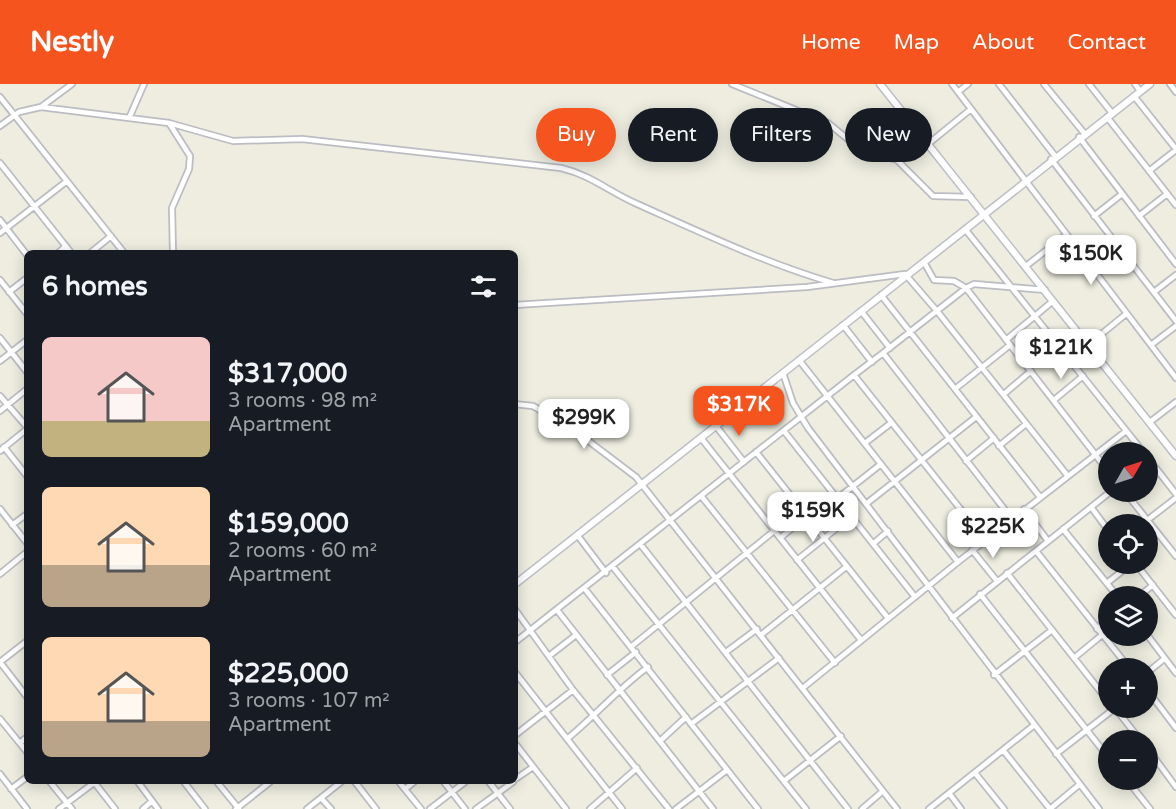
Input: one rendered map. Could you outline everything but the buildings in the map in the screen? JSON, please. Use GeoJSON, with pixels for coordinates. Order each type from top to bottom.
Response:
{"type":"FeatureCollection","features":[{"type":"Feature","properties":{"kind":"street"},"geometry":{"type":"LineString","coordinates":[[41,107],[72,84]]}},
{"type":"Feature","properties":{"kind":"street"},"geometry":{"type":"LineString","coordinates":[[130,116],[144,84]]}},
{"type":"Feature","properties":{"kind":"street"},"geometry":{"type":"LineString","coordinates":[[732,84],[828,123],[861,150],[897,160],[933,196],[972,197]]}},
{"type":"Feature","properties":{"kind":"street"},"geometry":{"type":"LineString","coordinates":[[880,84],[899,108]]}},
{"type":"Feature","properties":{"kind":"street"},"geometry":{"type":"LineString","coordinates":[[952,84],[1176,378]]}},
{"type":"Feature","properties":{"kind":"street"},"geometry":{"type":"LineString","coordinates":[[958,92],[968,84]]}},
{"type":"Feature","properties":{"kind":"street"},"geometry":{"type":"LineString","coordinates":[[1044,84],[1122,194],[1176,264]]}},
{"type":"Feature","properties":{"kind":"street"},"geometry":{"type":"LineString","coordinates":[[1089,84],[1149,171],[1176,205]]}},
{"type":"Feature","properties":{"kind":"street"},"geometry":{"type":"LineString","coordinates":[[1135,84],[1137,93],[1176,149],[1149,171]]}},
{"type":"Feature","properties":{"kind":"street"},"geometry":{"type":"LineString","coordinates":[[518,582],[1082,135],[1150,84]]}},
{"type":"Feature","properties":{"kind":"street"},"geometry":{"type":"LineString","coordinates":[[1170,84],[1176,92]]}},
{"type":"Feature","properties":{"kind":"street"},"geometry":{"type":"LineString","coordinates":[[1001,85],[1094,216],[1176,321]]}},
{"type":"Feature","properties":{"kind":"street"},"geometry":{"type":"LineString","coordinates":[[0,96],[122,250]]}},
{"type":"Feature","properties":{"kind":"street"},"geometry":{"type":"LineString","coordinates":[[0,126],[25,109],[41,107],[130,116],[169,123],[233,141],[302,139],[567,169],[591,177],[634,202],[797,272],[833,283]]}},
{"type":"Feature","properties":{"kind":"street"},"geometry":{"type":"LineString","coordinates":[[932,141],[971,109]]}},
{"type":"Feature","properties":{"kind":"street"},"geometry":{"type":"LineString","coordinates":[[169,123],[190,156],[189,169],[172,208],[173,250]]}},
{"type":"Feature","properties":{"kind":"street"},"geometry":{"type":"LineString","coordinates":[[932,149],[1176,456]]}},
{"type":"Feature","properties":{"kind":"street"},"geometry":{"type":"LineString","coordinates":[[0,163],[69,250]]}},
{"type":"Feature","properties":{"kind":"street"},"geometry":{"type":"LineString","coordinates":[[0,233],[67,181]]}},
{"type":"Feature","properties":{"kind":"street"},"geometry":{"type":"LineString","coordinates":[[1094,216],[1122,194]]}},
{"type":"Feature","properties":{"kind":"street"},"geometry":{"type":"LineString","coordinates":[[1139,216],[1167,194]]}},
{"type":"Feature","properties":{"kind":"street"},"geometry":{"type":"LineString","coordinates":[[0,220],[24,251]]}},
{"type":"Feature","properties":{"kind":"street"},"geometry":{"type":"LineString","coordinates":[[965,229],[1135,442]]}},
{"type":"Feature","properties":{"kind":"street"},"geometry":{"type":"LineString","coordinates":[[1026,266],[1066,234]]}},
{"type":"Feature","properties":{"kind":"street"},"geometry":{"type":"LineString","coordinates":[[94,250],[111,236]]}},
{"type":"Feature","properties":{"kind":"street"},"geometry":{"type":"LineString","coordinates":[[1085,259],[1111,238]]}},
{"type":"Feature","properties":{"kind":"street"},"geometry":{"type":"LineString","coordinates":[[62,250],[66,246]]}},
{"type":"Feature","properties":{"kind":"street"},"geometry":{"type":"LineString","coordinates":[[924,262],[934,280],[954,281],[966,288],[1098,458]]}},
{"type":"Feature","properties":{"kind":"street"},"geometry":{"type":"LineString","coordinates":[[518,305],[833,283],[907,275]]}},
{"type":"Feature","properties":{"kind":"street"},"geometry":{"type":"LineString","coordinates":[[907,275],[983,367],[1067,475]]}},
{"type":"Feature","properties":{"kind":"street"},"geometry":{"type":"LineString","coordinates":[[1155,292],[1176,275]]}},
{"type":"Feature","properties":{"kind":"street"},"geometry":{"type":"LineString","coordinates":[[0,280],[24,310]]}},
{"type":"Feature","properties":{"kind":"street"},"geometry":{"type":"LineString","coordinates":[[9,292],[24,280]]}},
{"type":"Feature","properties":{"kind":"street"},"geometry":{"type":"LineString","coordinates":[[518,640],[614,567],[756,452],[966,288],[974,285],[1045,290]]}},
{"type":"Feature","properties":{"kind":"street"},"geometry":{"type":"LineString","coordinates":[[881,295],[1040,497]]}},
{"type":"Feature","properties":{"kind":"street"},"geometry":{"type":"LineString","coordinates":[[955,389],[983,367],[1053,301]]}},
{"type":"Feature","properties":{"kind":"street"},"geometry":{"type":"LineString","coordinates":[[861,311],[890,348]]}},
{"type":"Feature","properties":{"kind":"street"},"geometry":{"type":"LineString","coordinates":[[1088,345],[1126,314]]}},
{"type":"Feature","properties":{"kind":"street"},"geometry":{"type":"LineString","coordinates":[[843,325],[872,362]]}},
{"type":"Feature","properties":{"kind":"street"},"geometry":{"type":"LineString","coordinates":[[1151,345],[1176,326]]}},
{"type":"Feature","properties":{"kind":"street"},"geometry":{"type":"LineString","coordinates":[[0,338],[24,368]]}},
{"type":"Feature","properties":{"kind":"street"},"geometry":{"type":"LineString","coordinates":[[0,361],[24,342]]}},
{"type":"Feature","properties":{"kind":"street"},"geometry":{"type":"LineString","coordinates":[[883,353],[1012,519]]}},
{"type":"Feature","properties":{"kind":"street"},"geometry":{"type":"LineString","coordinates":[[799,360],[958,562]]}},
{"type":"Feature","properties":{"kind":"street"},"geometry":{"type":"LineString","coordinates":[[1004,394],[1031,371]]}},
{"type":"Feature","properties":{"kind":"street"},"geometry":{"type":"LineString","coordinates":[[783,373],[801,418],[929,585],[994,675],[1099,809]]}},
{"type":"Feature","properties":{"kind":"street"},"geometry":{"type":"LineString","coordinates":[[854,375],[986,540]]}},
{"type":"Feature","properties":{"kind":"street"},"geometry":{"type":"LineString","coordinates":[[1054,400],[1083,376]]}},
{"type":"Feature","properties":{"kind":"street"},"geometry":{"type":"LineString","coordinates":[[0,411],[24,391]]}},
{"type":"Feature","properties":{"kind":"street"},"geometry":{"type":"LineString","coordinates":[[0,396],[24,425]]}},
{"type":"Feature","properties":{"kind":"street"},"geometry":{"type":"LineString","coordinates":[[1150,422],[1176,402]]}},
{"type":"Feature","properties":{"kind":"street"},"geometry":{"type":"LineString","coordinates":[[518,404],[533,406],[574,430],[631,472],[643,484],[804,687],[897,809]]}},
{"type":"Feature","properties":{"kind":"street"},"geometry":{"type":"LineString","coordinates":[[866,504],[976,417]]}},
{"type":"Feature","properties":{"kind":"street"},"geometry":{"type":"LineString","coordinates":[[865,443],[891,423]]}},
{"type":"Feature","properties":{"kind":"street"},"geometry":{"type":"LineString","coordinates":[[999,446],[1026,424]]}},
{"type":"Feature","properties":{"kind":"street"},"geometry":{"type":"LineString","coordinates":[[716,426],[744,462]]}},
{"type":"Feature","properties":{"kind":"street"},"geometry":{"type":"LineString","coordinates":[[24,431],[2,449],[24,473]]}},
{"type":"Feature","properties":{"kind":"street"},"geometry":{"type":"LineString","coordinates":[[784,431],[915,597]]}},
{"type":"Feature","properties":{"kind":"street"},"geometry":{"type":"LineString","coordinates":[[804,687],[972,550],[1126,431]]}},
{"type":"Feature","properties":{"kind":"street"},"geometry":{"type":"LineString","coordinates":[[701,438],[861,640]]}},
{"type":"Feature","properties":{"kind":"street"},"geometry":{"type":"LineString","coordinates":[[966,461],[994,438]]}},
{"type":"Feature","properties":{"kind":"street"},"geometry":{"type":"LineString","coordinates":[[756,452],[888,618]]}},
{"type":"Feature","properties":{"kind":"street"},"geometry":{"type":"LineString","coordinates":[[838,498],[881,464]]}},
{"type":"Feature","properties":{"kind":"street"},"geometry":{"type":"LineString","coordinates":[[1155,514],[1176,496],[1158,472]]}},
{"type":"Feature","properties":{"kind":"street"},"geometry":{"type":"LineString","coordinates":[[702,497],[835,663]]}},
{"type":"Feature","properties":{"kind":"street"},"geometry":{"type":"LineString","coordinates":[[952,618],[1098,501]]}},
{"type":"Feature","properties":{"kind":"street"},"geometry":{"type":"LineString","coordinates":[[1133,502],[1143,514]]}},
{"type":"Feature","properties":{"kind":"street"},"geometry":{"type":"LineString","coordinates":[[1091,507],[1098,516]]}},
{"type":"Feature","properties":{"kind":"street"},"geometry":{"type":"LineString","coordinates":[[0,509],[24,539]]}},
{"type":"Feature","properties":{"kind":"street"},"geometry":{"type":"LineString","coordinates":[[1024,510],[1048,542]]}},
{"type":"Feature","properties":{"kind":"street"},"geometry":{"type":"LineString","coordinates":[[12,525],[24,516]]}},
{"type":"Feature","properties":{"kind":"street"},"geometry":{"type":"LineString","coordinates":[[797,560],[852,516]]}},
{"type":"Feature","properties":{"kind":"street"},"geometry":{"type":"LineString","coordinates":[[780,538],[806,517]]}},
{"type":"Feature","properties":{"kind":"street"},"geometry":{"type":"LineString","coordinates":[[1063,529],[1109,586]]}},
{"type":"Feature","properties":{"kind":"street"},"geometry":{"type":"LineString","coordinates":[[632,646],[774,531]]}},
{"type":"Feature","properties":{"kind":"street"},"geometry":{"type":"LineString","coordinates":[[874,543],[888,531]]}},
{"type":"Feature","properties":{"kind":"street"},"geometry":{"type":"LineString","coordinates":[[1158,533],[1176,556]]}},
{"type":"Feature","properties":{"kind":"street"},"geometry":{"type":"LineString","coordinates":[[578,536],[606,573]]}},
{"type":"Feature","properties":{"kind":"street"},"geometry":{"type":"LineString","coordinates":[[641,545],[848,809]]}},
{"type":"Feature","properties":{"kind":"street"},"geometry":{"type":"LineString","coordinates":[[972,550],[997,581]]}},
{"type":"Feature","properties":{"kind":"street"},"geometry":{"type":"LineString","coordinates":[[1036,551],[1097,629]]}},
{"type":"Feature","properties":{"kind":"street"},"geometry":{"type":"LineString","coordinates":[[0,574],[24,554]]}},
{"type":"Feature","properties":{"kind":"street"},"geometry":{"type":"LineString","coordinates":[[614,567],[719,703],[806,809]]}},
{"type":"Feature","properties":{"kind":"street"},"geometry":{"type":"LineString","coordinates":[[761,635],[846,567]]}},
{"type":"Feature","properties":{"kind":"street"},"geometry":{"type":"LineString","coordinates":[[1007,573],[1098,688]]}},
{"type":"Feature","properties":{"kind":"street"},"geometry":{"type":"LineString","coordinates":[[1107,583],[1118,574]]}},
{"type":"Feature","properties":{"kind":"street"},"geometry":{"type":"LineString","coordinates":[[1144,574],[1176,615]]}},
{"type":"Feature","properties":{"kind":"street"},"geometry":{"type":"LineString","coordinates":[[585,589],[758,809]]}},
{"type":"Feature","properties":{"kind":"street"},"geometry":{"type":"LineString","coordinates":[[980,594],[1098,744]]}},
{"type":"Feature","properties":{"kind":"street"},"geometry":{"type":"LineString","coordinates":[[1171,608],[1176,604]]}},
{"type":"Feature","properties":{"kind":"street"},"geometry":{"type":"LineString","coordinates":[[557,610],[713,809]]}},
{"type":"Feature","properties":{"kind":"street"},"geometry":{"type":"LineString","coordinates":[[518,614],[573,690],[669,809]]}},
{"type":"Feature","properties":{"kind":"street"},"geometry":{"type":"LineString","coordinates":[[726,652],[757,629]]}},
{"type":"Feature","properties":{"kind":"street"},"geometry":{"type":"LineString","coordinates":[[994,675],[1052,630]]}},
{"type":"Feature","properties":{"kind":"street"},"geometry":{"type":"LineString","coordinates":[[549,656],[576,635]]}},
{"type":"Feature","properties":{"kind":"street"},"geometry":{"type":"LineString","coordinates":[[1074,658],[1098,638]]}},
{"type":"Feature","properties":{"kind":"street"},"geometry":{"type":"LineString","coordinates":[[24,643],[0,662],[24,693]]}},
{"type":"Feature","properties":{"kind":"street"},"geometry":{"type":"LineString","coordinates":[[1111,646],[1121,658]]}},
{"type":"Feature","properties":{"kind":"street"},"geometry":{"type":"LineString","coordinates":[[1155,646],[1176,673]]}},
{"type":"Feature","properties":{"kind":"street"},"geometry":{"type":"LineString","coordinates":[[607,675],[636,652]]}},
{"type":"Feature","properties":{"kind":"street"},"geometry":{"type":"LineString","coordinates":[[691,724],[779,658]]}},
{"type":"Feature","properties":{"kind":"street"},"geometry":{"type":"LineString","coordinates":[[1158,664],[1164,659]]}},
{"type":"Feature","properties":{"kind":"street"},"geometry":{"type":"LineString","coordinates":[[1170,666],[1176,661]]}},
{"type":"Feature","properties":{"kind":"street"},"geometry":{"type":"LineString","coordinates":[[567,738],[594,717],[619,690],[648,668]]}},
{"type":"Feature","properties":{"kind":"street"},"geometry":{"type":"LineString","coordinates":[[518,676],[622,809]]}},
{"type":"Feature","properties":{"kind":"street"},"geometry":{"type":"LineString","coordinates":[[518,733],[573,690]]}},
{"type":"Feature","properties":{"kind":"street"},"geometry":{"type":"LineString","coordinates":[[1158,704],[1176,728]]}},
{"type":"Feature","properties":{"kind":"street"},"geometry":{"type":"LineString","coordinates":[[660,741],[686,717]]}},
{"type":"Feature","properties":{"kind":"street"},"geometry":{"type":"LineString","coordinates":[[0,718],[24,748]]}},
{"type":"Feature","properties":{"kind":"street"},"geometry":{"type":"LineString","coordinates":[[1056,754],[1102,718]]}},
{"type":"Feature","properties":{"kind":"street"},"geometry":{"type":"LineString","coordinates":[[1123,718],[1133,730]]}},
{"type":"Feature","properties":{"kind":"street"},"geometry":{"type":"LineString","coordinates":[[929,809],[1034,726]]}},
{"type":"Feature","properties":{"kind":"street"},"geometry":{"type":"LineString","coordinates":[[784,782],[841,736]]}},
{"type":"Feature","properties":{"kind":"street"},"geometry":{"type":"LineString","coordinates":[[20,743],[24,740]]}},
{"type":"Feature","properties":{"kind":"street"},"geometry":{"type":"LineString","coordinates":[[518,747],[566,809]]}},
{"type":"Feature","properties":{"kind":"street"},"geometry":{"type":"LineString","coordinates":[[1003,750],[1050,809],[1080,784]]}},
{"type":"Feature","properties":{"kind":"street"},"geometry":{"type":"LineString","coordinates":[[1158,763],[1176,787]]}},
{"type":"Feature","properties":{"kind":"street"},"geometry":{"type":"LineString","coordinates":[[518,778],[533,767]]}},
{"type":"Feature","properties":{"kind":"street"},"geometry":{"type":"LineString","coordinates":[[590,809],[637,768]]}},
{"type":"Feature","properties":{"kind":"street"},"geometry":{"type":"LineString","coordinates":[[676,809],[727,770]]}},
{"type":"Feature","properties":{"kind":"street"},"geometry":{"type":"LineString","coordinates":[[975,773],[1004,809]]}},
{"type":"Feature","properties":{"kind":"street"},"geometry":{"type":"LineString","coordinates":[[0,774],[27,809]]}},
{"type":"Feature","properties":{"kind":"street"},"geometry":{"type":"LineString","coordinates":[[11,789],[24,779]]}},
{"type":"Feature","properties":{"kind":"street"},"geometry":{"type":"LineString","coordinates":[[52,784],[72,809]]}},
{"type":"Feature","properties":{"kind":"street"},"geometry":{"type":"LineString","coordinates":[[59,809],[91,784]]}},
{"type":"Feature","properties":{"kind":"street"},"geometry":{"type":"LineString","coordinates":[[96,784],[115,809]]}},
{"type":"Feature","properties":{"kind":"street"},"geometry":{"type":"LineString","coordinates":[[139,784],[158,809]]}},
{"type":"Feature","properties":{"kind":"street"},"geometry":{"type":"LineString","coordinates":[[186,784],[205,809]]}},
{"type":"Feature","properties":{"kind":"street"},"geometry":{"type":"LineString","coordinates":[[218,784],[237,809],[268,784]]}},
{"type":"Feature","properties":{"kind":"street"},"geometry":{"type":"LineString","coordinates":[[307,809],[337,784]]}},
{"type":"Feature","properties":{"kind":"street"},"geometry":{"type":"LineString","coordinates":[[357,784],[376,809]]}},
{"type":"Feature","properties":{"kind":"street"},"geometry":{"type":"LineString","coordinates":[[401,784],[421,809]]}},
{"type":"Feature","properties":{"kind":"street"},"geometry":{"type":"LineString","coordinates":[[405,789],[411,784]]}},
{"type":"Feature","properties":{"kind":"street"},"geometry":{"type":"LineString","coordinates":[[446,784],[465,809]]}},
{"type":"Feature","properties":{"kind":"street"},"geometry":{"type":"LineString","coordinates":[[430,809],[462,784]]}},
{"type":"Feature","properties":{"kind":"street"},"geometry":{"type":"LineString","coordinates":[[491,784],[510,809]]}},
{"type":"Feature","properties":{"kind":"street"},"geometry":{"type":"LineString","coordinates":[[476,809],[510,784]]}},
{"type":"Feature","properties":{"kind":"street"},"geometry":{"type":"LineString","coordinates":[[1135,790],[1150,809]]}},
{"type":"Feature","properties":{"kind":"street"},"geometry":{"type":"LineString","coordinates":[[862,809],[883,791]]}},
{"type":"Feature","properties":{"kind":"street"},"geometry":{"type":"LineString","coordinates":[[949,793],[961,809]]}},
{"type":"Feature","properties":{"kind":"street"},"geometry":{"type":"LineString","coordinates":[[321,798],[331,809]]}},
{"type":"Feature","properties":{"kind":"street"},"geometry":{"type":"LineString","coordinates":[[142,809],[152,801]]}}]}
